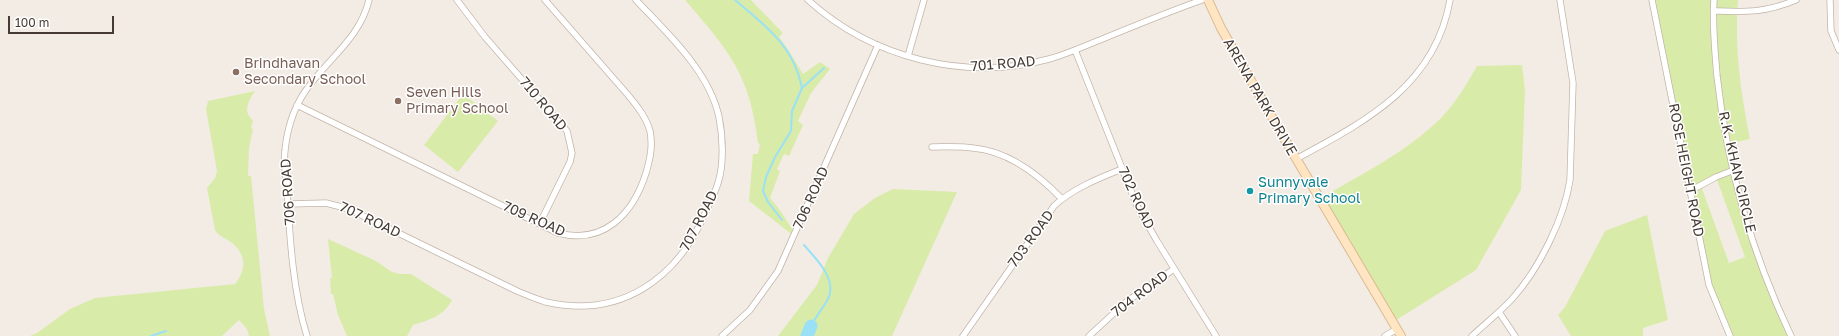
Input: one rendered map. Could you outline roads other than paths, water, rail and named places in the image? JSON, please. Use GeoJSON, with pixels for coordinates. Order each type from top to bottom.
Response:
{"type":"FeatureCollection","features":[{"type":"Feature","properties":{"kind":"street","name":"706 ROAD"},"geometry":{"type":"LineString","coordinates":[[307,336],[299,306],[284,167],[285,150],[290,126],[297,106],[308,88],[353,35],[362,19],[369,0]]}},
{"type":"Feature","properties":{"kind":"street","name":"710 ROAD"},"geometry":{"type":"LineString","coordinates":[[457,0],[485,37],[567,131],[572,153],[570,162],[540,223]]}},
{"type":"Feature","properties":{"kind":"street","name":"709 ROAD"},"geometry":{"type":"LineString","coordinates":[[297,106],[558,233],[568,236],[593,234],[617,221],[627,213],[642,184],[650,159],[652,145],[650,131],[640,110],[545,0]]}},
{"type":"Feature","properties":{"kind":"street","name":"707 ROAD"},"geometry":{"type":"LineString","coordinates":[[288,204],[326,203],[349,209],[517,291],[545,302],[576,306],[593,306],[614,301],[651,285],[668,270],[684,252],[703,218],[718,183],[721,135],[715,106],[708,88],[698,71],[636,0]]}},
{"type":"Feature","properties":{"kind":"street","name":"701 ROAD"},"geometry":{"type":"LineString","coordinates":[[808,0],[844,27],[878,44],[908,56],[940,64],[984,68],[1034,62],[1075,50],[1202,0]]}},
{"type":"Feature","properties":{"kind":"street"},"geometry":{"type":"LineString","coordinates":[[908,56],[924,0]]}},
{"type":"Feature","properties":{"kind":"street","name":"ARENA PARK DRIVE"},"geometry":{"type":"LineString","coordinates":[[1208,0],[1221,28],[1296,159],[1399,332]]}},
{"type":"Feature","properties":{"kind":"street"},"geometry":{"type":"LineString","coordinates":[[1296,159],[1371,116],[1400,94],[1431,56],[1439,39],[1450,0]]}},
{"type":"Feature","properties":{"kind":"street"},"geometry":{"type":"LineString","coordinates":[[1472,336],[1513,298],[1534,268],[1561,215],[1568,191],[1570,180],[1573,84],[1560,0]]}},
{"type":"Feature","properties":{"kind":"street","name":"ROSE HEIGHT ROAD"},"geometry":{"type":"LineString","coordinates":[[1652,0],[1709,284],[1730,336]]}},
{"type":"Feature","properties":{"kind":"street","name":"R.K. KHAN CIRCLE"},"geometry":{"type":"LineString","coordinates":[[1714,0],[1715,56],[1721,108],[1734,170],[1754,244],[1792,336]]}},
{"type":"Feature","properties":{"kind":"street"},"geometry":{"type":"LineString","coordinates":[[1714,11],[1762,11],[1796,0]]}},
{"type":"Feature","properties":{"kind":"street"},"geometry":{"type":"LineString","coordinates":[[1830,0],[1831,31],[1839,50]]}},
{"type":"Feature","properties":{"kind":"street","name":"706 ROAD"},"geometry":{"type":"LineString","coordinates":[[722,336],[750,310],[778,271],[878,44]]}},
{"type":"Feature","properties":{"kind":"street","name":"702 ROAD"},"geometry":{"type":"LineString","coordinates":[[1075,50],[1143,218],[1216,336]]}},
{"type":"Feature","properties":{"kind":"street"},"geometry":{"type":"LineString","coordinates":[[932,147],[973,148],[993,152],[1031,171],[1062,199]]}},
{"type":"Feature","properties":{"kind":"street","name":"703 ROAD"},"geometry":{"type":"LineString","coordinates":[[963,336],[1045,218],[1062,199],[1099,178],[1122,169]]}},
{"type":"Feature","properties":{"kind":"street"},"geometry":{"type":"LineString","coordinates":[[1690,191],[1716,177],[1734,170]]}},
{"type":"Feature","properties":{"kind":"street","name":"704 ROAD"},"geometry":{"type":"LineString","coordinates":[[1090,336],[1126,302],[1174,269]]}},
{"type":"Feature","properties":{"kind":"street"},"geometry":{"type":"LineString","coordinates":[[1499,312],[1515,336]]}},
{"type":"Feature","properties":{"kind":"street"},"geometry":{"type":"LineString","coordinates":[[1385,336],[1399,332]]}},
{"type":"Feature","properties":{"kind":"waterway"},"geometry":{"type":"LineString","coordinates":[[735,0],[768,28],[777,38],[793,60],[802,88]]}},
{"type":"Feature","properties":{"kind":"waterway"},"geometry":{"type":"LineString","coordinates":[[782,220],[768,202],[763,191],[766,177],[775,157],[791,131],[792,111],[802,88],[824,68]]}},
{"type":"Feature","properties":{"kind":"waterway"},"geometry":{"type":"LineString","coordinates":[[804,245],[824,269],[830,284],[828,299],[811,326]]}},
{"type":"Feature","properties":{"kind":"waterway"},"geometry":{"type":"LineString","coordinates":[[807,336],[811,326]]}},
{"type":"Feature","properties":{"kind":"waterway"},"geometry":{"type":"LineString","coordinates":[[151,336],[166,331]]}},
{"type":"Feature","properties":{"kind":"place","name":"Brindhavan Secondary School"},"geometry":{"type":"Point","coordinates":[236,72]}},
{"type":"Feature","properties":{"kind":"place","name":"Seven Hills Primary School"},"geometry":{"type":"Point","coordinates":[398,101]}},
{"type":"Feature","properties":{"kind":"place","name":"Sunnyvale Primary School"},"geometry":{"type":"Point","coordinates":[1250,191]}}]}
